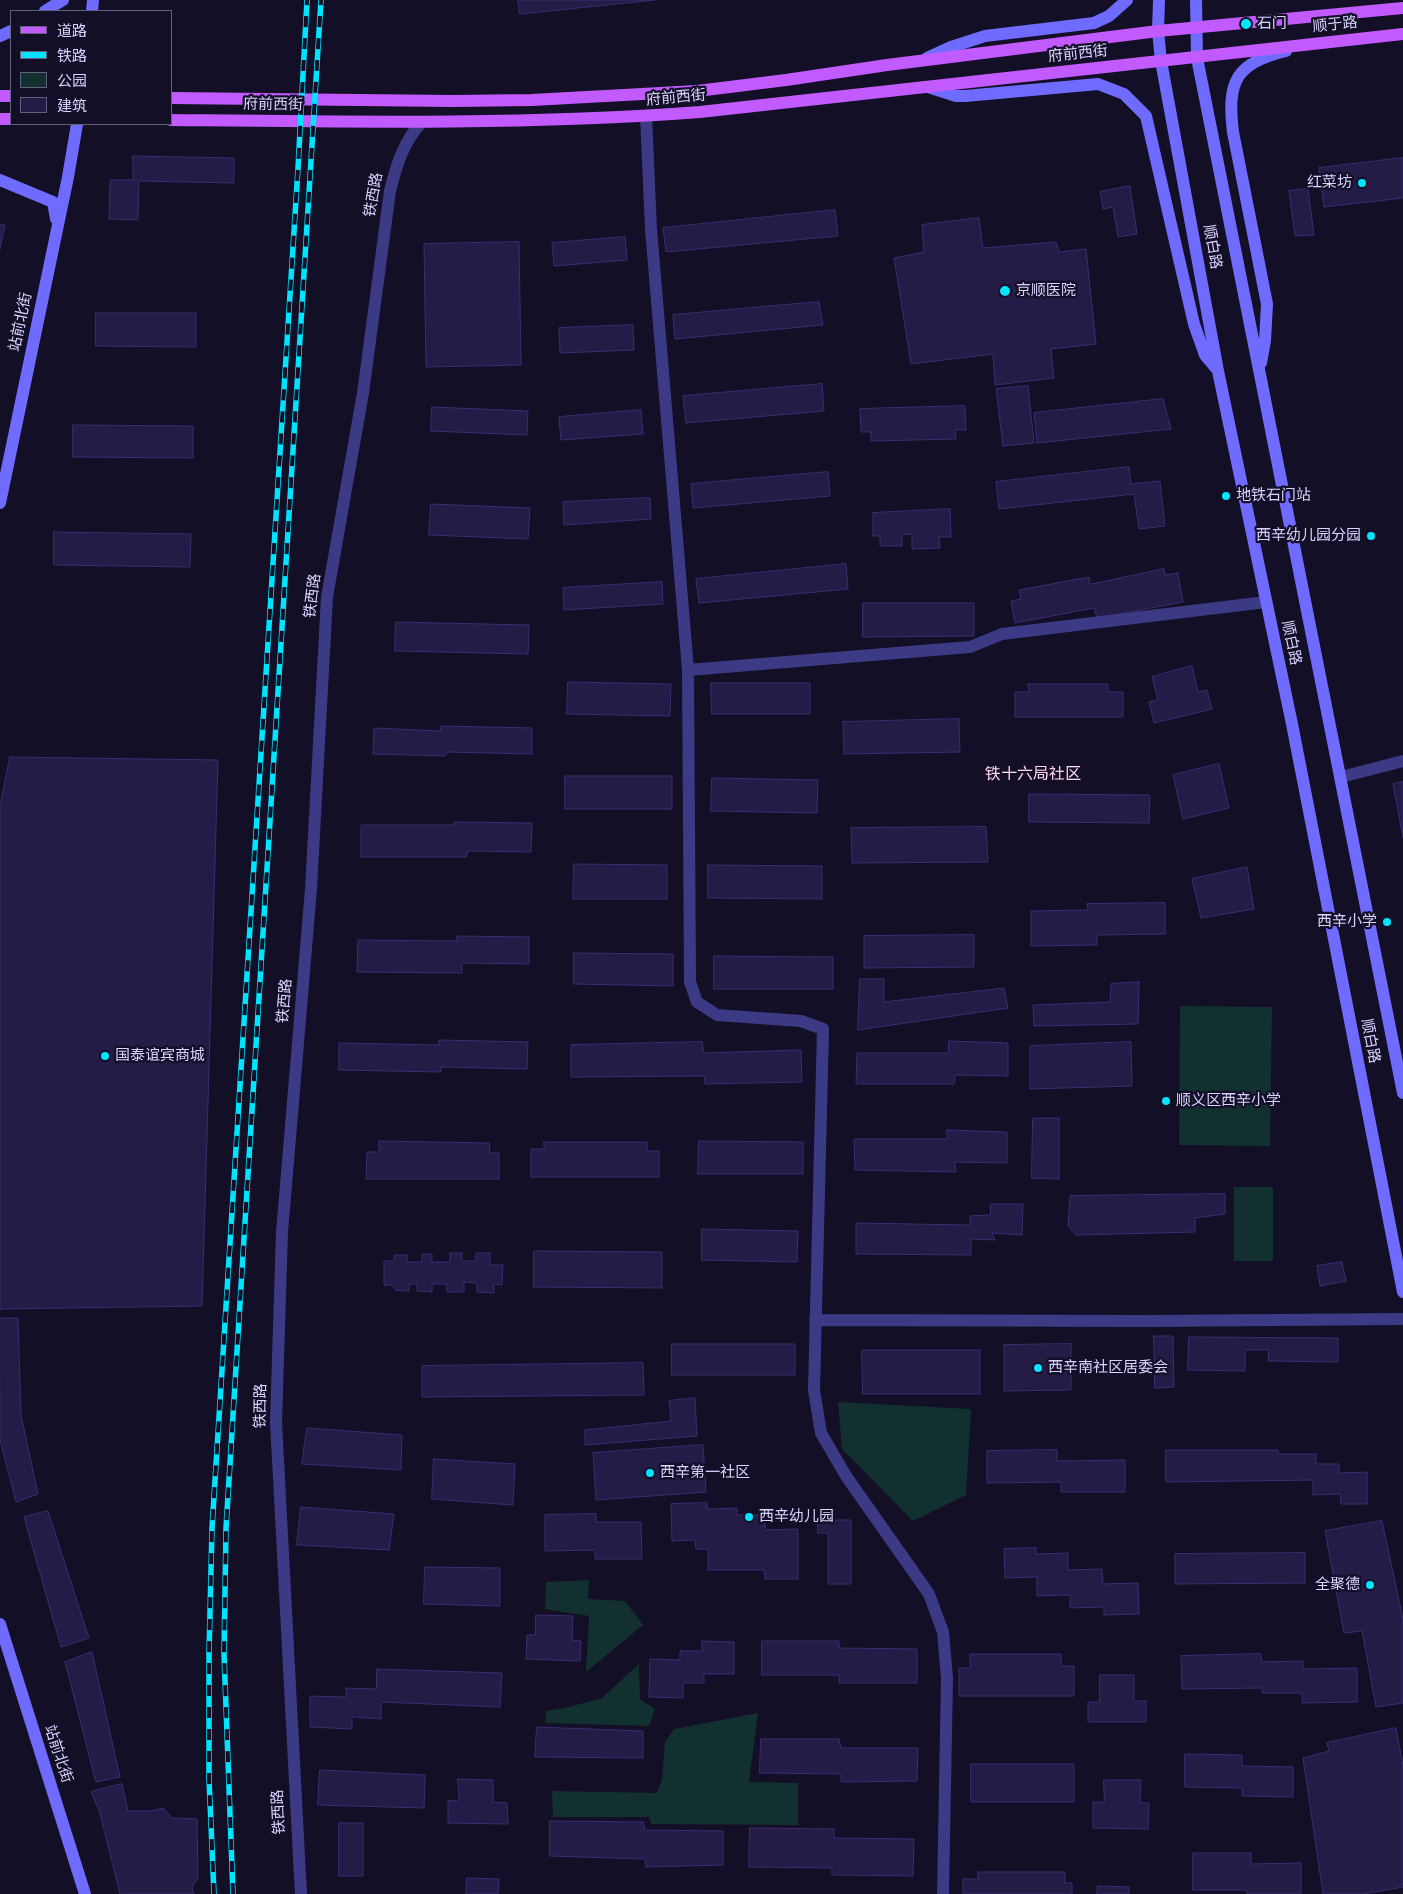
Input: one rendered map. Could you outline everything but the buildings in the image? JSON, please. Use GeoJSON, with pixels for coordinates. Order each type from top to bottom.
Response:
{"type":"FeatureCollection","features":[{"type":"Feature","properties":{"kind":"main road"},"geometry":{"type":"LineString","coordinates":[[47,10],[63,0]]}},
{"type":"Feature","properties":{"kind":"main road"},"geometry":{"type":"LineString","coordinates":[[922,61],[951,47],[985,36],[1094,23],[1109,16],[1127,0]]}},
{"type":"Feature","properties":{"kind":"main road","name":"顺白路"},"geometry":{"type":"LineString","coordinates":[[1159,0],[1158,32],[1161,61],[1218,371],[1292,724],[1403,1292]]}},
{"type":"Feature","properties":{"kind":"main road","name":"顺白路"},"geometry":{"type":"LineString","coordinates":[[1196,0],[1197,58],[1403,1093]]}},
{"type":"Feature","properties":{"kind":"main road","name":"顺于路"},"geometry":{"type":"LineString","coordinates":[[1177,30],[1403,8]]}},
{"type":"Feature","properties":{"kind":"main road","name":"府前西街"},"geometry":{"type":"LineString","coordinates":[[172,98],[453,101],[616,96],[697,91],[1177,30]]}},
{"type":"Feature","properties":{"kind":"main road","name":"顺于路"},"geometry":{"type":"LineString","coordinates":[[1180,59],[1403,34]]}},
{"type":"Feature","properties":{"kind":"main road"},"geometry":{"type":"LineString","coordinates":[[1260,370],[1265,341],[1267,304],[1233,132],[1232,96],[1239,74],[1250,63],[1280,52],[1323,42]]}},
{"type":"Feature","properties":{"kind":"main road","name":"府前西街"},"geometry":{"type":"LineString","coordinates":[[172,120],[421,122],[646,116],[700,112],[1180,59]]}},
{"type":"Feature","properties":{"kind":"main road"},"geometry":{"type":"LineString","coordinates":[[928,87],[956,96],[966,96],[1098,84],[1119,91],[1132,100],[1146,116],[1194,324],[1205,354],[1218,371]]}},
{"type":"Feature","properties":{"kind":"main road","name":"站前北街"},"geometry":{"type":"LineString","coordinates":[[0,503],[68,178],[77,125]]}},
{"type":"Feature","properties":{"kind":"main road"},"geometry":{"type":"LineString","coordinates":[[0,180],[53,202],[57,230]]}},
{"type":"Feature","properties":{"kind":"main road","name":"站前北街"},"geometry":{"type":"LineString","coordinates":[[0,1624],[85,1894]]}},
{"type":"Feature","properties":{"kind":"street"},"geometry":{"type":"LineString","coordinates":[[646,116],[652,237],[688,670],[690,982],[697,1002],[717,1015],[801,1022],[823,1029],[814,1390],[821,1433],[846,1476],[929,1594],[943,1632],[947,1678],[943,1894]]}},
{"type":"Feature","properties":{"kind":"street","name":"铁西路"},"geometry":{"type":"LineString","coordinates":[[301,1894],[276,1422],[282,1232],[311,889],[327,597],[363,394],[390,192],[396,167],[404,147],[421,122]]}},
{"type":"Feature","properties":{"kind":"street"},"geometry":{"type":"LineString","coordinates":[[688,670],[970,647],[1002,634],[1266,602]]}},
{"type":"Feature","properties":{"kind":"street"},"geometry":{"type":"LineString","coordinates":[[1341,776],[1403,761]]}},
{"type":"Feature","properties":{"kind":"street"},"geometry":{"type":"LineString","coordinates":[[815,1320],[1149,1321],[1403,1319]]}},
{"type":"Feature","properties":{"kind":"green space"},"geometry":{"type":"Polygon","coordinates":[[[1180,1006],[1272,1007],[1270,1146],[1179,1145],[1180,1006]]]}},
{"type":"Feature","properties":{"kind":"green space"},"geometry":{"type":"Polygon","coordinates":[[[1234,1187],[1273,1187],[1273,1261],[1234,1261],[1234,1187]]]}},
{"type":"Feature","properties":{"kind":"green space"},"geometry":{"type":"Polygon","coordinates":[[[838,1402],[971,1409],[966,1495],[913,1521],[842,1449],[838,1402]]]}},
{"type":"Feature","properties":{"kind":"green space"},"geometry":{"type":"Polygon","coordinates":[[[589,1580],[588,1599],[625,1601],[643,1625],[586,1672],[589,1616],[545,1609],[546,1582],[589,1580]]]}},
{"type":"Feature","properties":{"kind":"green space"},"geometry":{"type":"Polygon","coordinates":[[[639,1664],[640,1699],[655,1709],[649,1726],[545,1723],[546,1711],[602,1698],[639,1664]]]}},
{"type":"Feature","properties":{"kind":"green space"},"geometry":{"type":"Polygon","coordinates":[[[758,1713],[749,1782],[798,1783],[798,1825],[651,1824],[649,1817],[553,1817],[552,1791],[657,1793],[662,1780],[665,1742],[674,1729],[758,1713]]]}},
{"type":"Feature","properties":{"kind":"railway"},"geometry":{"type":"LineString","coordinates":[[214,1894],[209,1779],[212,1528],[307,0]]}},
{"type":"Feature","properties":{"kind":"railway"},"geometry":{"type":"LineString","coordinates":[[233,1894],[224,1654],[226,1528],[321,0]]}},
{"type":"Feature","properties":{"kind":"place","name":"石门"},"geometry":{"type":"Point","coordinates":[1246,24]}},
{"type":"Feature","properties":{"kind":"place","name":"红菜坊"},"geometry":{"type":"Point","coordinates":[1362,183]}},
{"type":"Feature","properties":{"kind":"place","name":"京顺医院"},"geometry":{"type":"Point","coordinates":[1005,291]}},
{"type":"Feature","properties":{"kind":"place","name":"地铁石门站"},"geometry":{"type":"Point","coordinates":[1226,496]}},
{"type":"Feature","properties":{"kind":"place","name":"西辛幼儿园分园"},"geometry":{"type":"Point","coordinates":[1371,536]}},
{"type":"Feature","properties":{"kind":"place","name":"西辛小学"},"geometry":{"type":"Point","coordinates":[1387,922]}},
{"type":"Feature","properties":{"kind":"place","name":"国泰谊宾商城"},"geometry":{"type":"Point","coordinates":[105,1056]}},
{"type":"Feature","properties":{"kind":"place","name":"顺义区西辛小学"},"geometry":{"type":"Point","coordinates":[1166,1101]}},
{"type":"Feature","properties":{"kind":"place","name":"西辛南社区居委会"},"geometry":{"type":"Point","coordinates":[1038,1368]}},
{"type":"Feature","properties":{"kind":"place","name":"西辛第一社区"},"geometry":{"type":"Point","coordinates":[650,1473]}},
{"type":"Feature","properties":{"kind":"place","name":"西辛幼儿园"},"geometry":{"type":"Point","coordinates":[749,1517]}},
{"type":"Feature","properties":{"kind":"place","name":"全聚德"},"geometry":{"type":"Point","coordinates":[1370,1585]}},
{"type":"Feature","properties":{"kind":"district","name":"铁十六局社区"},"geometry":{"type":"Point","coordinates":[1033,775]}}]}
